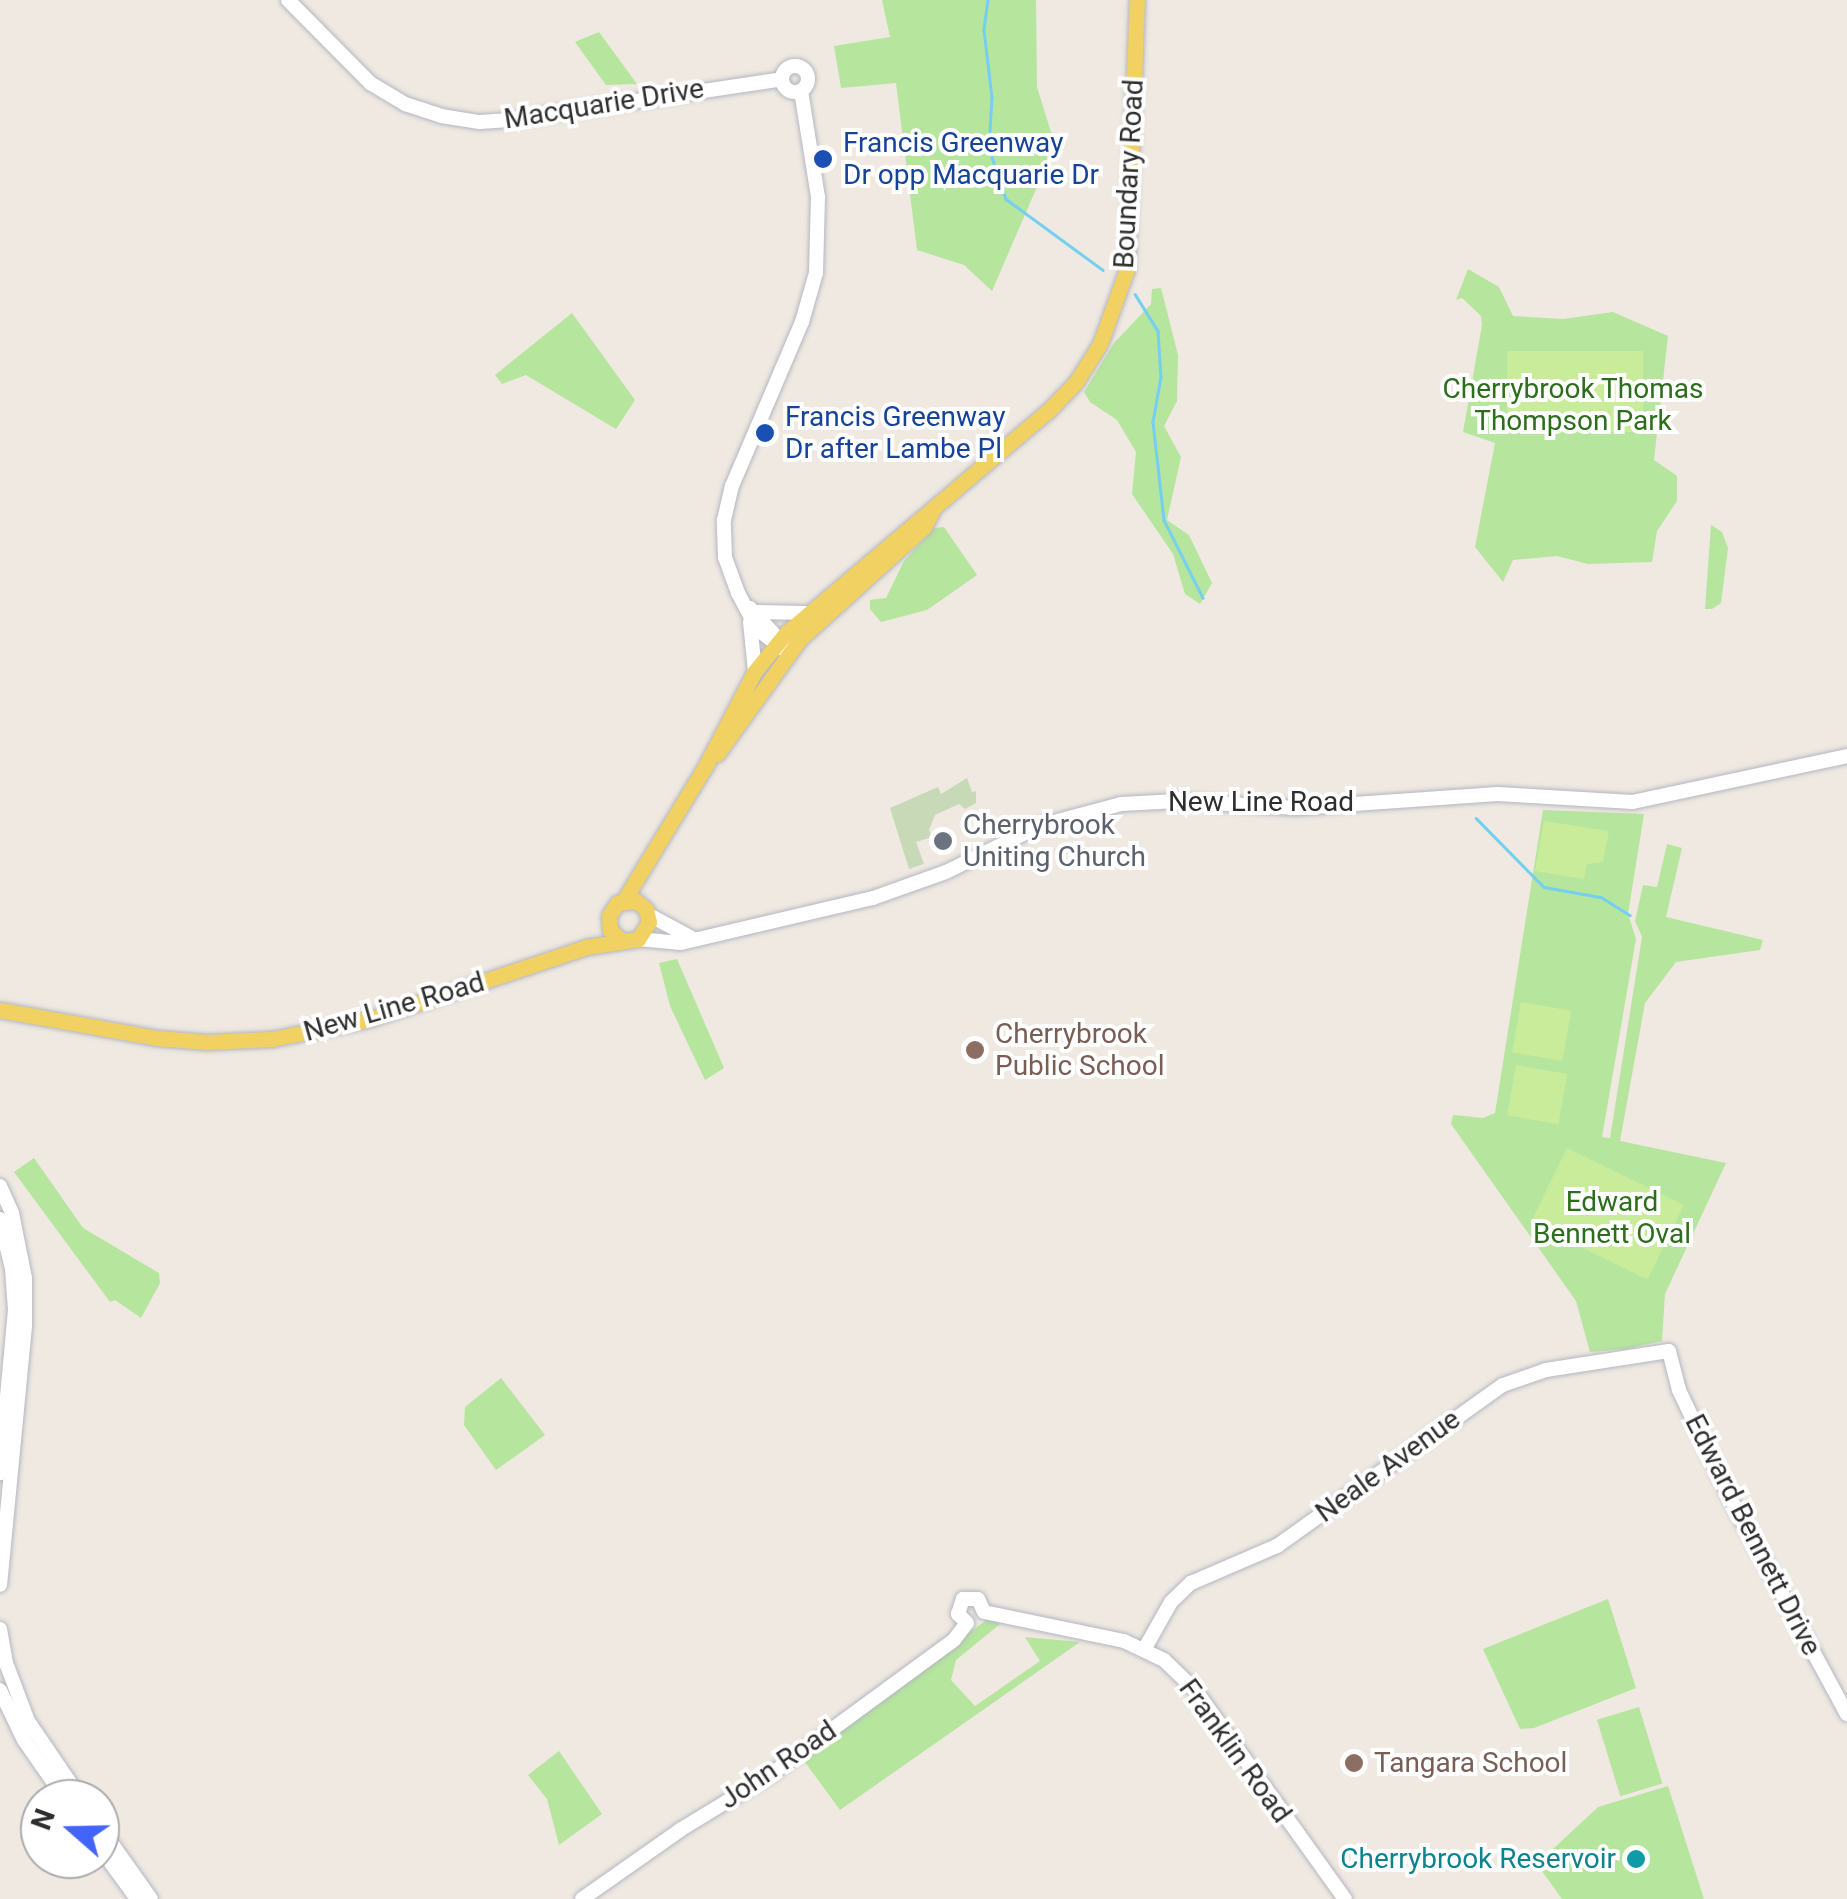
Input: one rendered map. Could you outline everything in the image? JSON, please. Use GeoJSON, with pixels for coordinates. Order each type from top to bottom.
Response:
{"type":"FeatureCollection","features":[{"type":"Feature","properties":{"kind":"main road","name":"Macquarie Drive"},"geometry":{"type":"LineString","coordinates":[[288,0],[370,83],[405,104],[441,116],[480,122],[510,120],[782,79]]}},
{"type":"Feature","properties":{"kind":"main road","name":"Boundary Road"},"geometry":{"type":"LineString","coordinates":[[706,765],[722,749],[805,614],[1048,412],[1076,382],[1110,326],[1129,244],[1137,0]]}},
{"type":"Feature","properties":{"kind":"main road"},"geometry":{"type":"LineString","coordinates":[[788,68],[803,68],[808,82],[801,91],[790,92],[782,79],[788,68]]}},
{"type":"Feature","properties":{"kind":"main road"},"geometry":{"type":"LineString","coordinates":[[782,646],[750,610],[726,557],[726,508],[802,322],[818,254],[818,197],[801,91]]}},
{"type":"Feature","properties":{"kind":"main road","name":"Boundary Road"},"geometry":{"type":"LineString","coordinates":[[624,900],[706,765],[755,672],[924,527],[932,512]]}},
{"type":"Feature","properties":{"kind":"main road"},"geometry":{"type":"LineString","coordinates":[[750,610],[805,614]]}},
{"type":"Feature","properties":{"kind":"main road"},"geometry":{"type":"LineString","coordinates":[[750,610],[755,672]]}},
{"type":"Feature","properties":{"kind":"main road","name":"New Line Road"},"geometry":{"type":"LineString","coordinates":[[638,938],[681,943],[873,898],[946,872],[1039,826],[1121,804],[1177,801],[1297,808],[1498,794],[1633,802],[1847,756]]}},
{"type":"Feature","properties":{"kind":"main road","name":"Boundary Road"},"geometry":{"type":"LineString","coordinates":[[645,909],[647,857]]}},
{"type":"Feature","properties":{"kind":"main road"},"geometry":{"type":"LineString","coordinates":[[645,909],[648,928],[638,938],[620,940],[608,923],[612,909],[624,900],[645,909],[692,938]]}},
{"type":"Feature","properties":{"kind":"main road","name":"New Line Road"},"geometry":{"type":"LineString","coordinates":[[586,947],[608,923]]}},
{"type":"Feature","properties":{"kind":"main road","name":"New Line Road"},"geometry":{"type":"LineString","coordinates":[[0,1010],[158,1038],[207,1042],[272,1039],[370,1019],[586,947],[620,940]]}},
{"type":"Feature","properties":{"kind":"main road","name":"New Line Road"},"geometry":{"type":"LineString","coordinates":[[0,1018],[18,1016]]}},
{"type":"Feature","properties":{"kind":"main road"},"geometry":{"type":"LineString","coordinates":[[0,1186],[12,1214],[25,1278],[0,1585]]}},
{"type":"Feature","properties":{"kind":"main road"},"geometry":{"type":"LineString","coordinates":[[0,1219],[12,1269],[15,1310],[0,1473]]}},
{"type":"Feature","properties":{"kind":"main road","name":"Neale Avenue"},"geometry":{"type":"LineString","coordinates":[[1146,1648],[1172,1602],[1191,1584],[1277,1546],[1503,1385],[1546,1370],[1669,1351]]}},
{"type":"Feature","properties":{"kind":"main road","name":"Edward Bennett Drive"},"geometry":{"type":"LineString","coordinates":[[1669,1351],[1679,1390],[1729,1496],[1847,1714]]}},
{"type":"Feature","properties":{"kind":"main road"},"geometry":{"type":"LineString","coordinates":[[978,1598],[984,1612],[980,1620],[968,1623],[958,1614],[963,1599],[978,1598]]}},
{"type":"Feature","properties":{"kind":"main road","name":"Franklin Road"},"geometry":{"type":"LineString","coordinates":[[984,1612],[1146,1648],[1164,1660],[1196,1692],[1345,1899]]}},
{"type":"Feature","properties":{"kind":"main road","name":"John Road"},"geometry":{"type":"LineString","coordinates":[[582,1899],[680,1830],[770,1775],[954,1640],[968,1623]]}},
{"type":"Feature","properties":{"kind":"main road"},"geometry":{"type":"LineString","coordinates":[[0,1629],[16,1727],[62,1779]]}},
{"type":"Feature","properties":{"kind":"main road"},"geometry":{"type":"LineString","coordinates":[[0,1690],[16,1727],[51,1779]]}},
{"type":"Feature","properties":{"kind":"main road"},"geometry":{"type":"LineString","coordinates":[[120,1855],[151,1899]]}},
{"type":"Feature","properties":{"kind":"main road"},"geometry":{"type":"LineString","coordinates":[[120,1875],[138,1899]]}},
{"type":"Feature","properties":{"kind":"green space"},"geometry":{"type":"Polygon","coordinates":[[[882,0],[1036,0],[1037,87],[1055,145],[992,291],[964,265],[917,250],[896,83],[841,88],[834,46],[890,37],[882,0]]]}},
{"type":"Feature","properties":{"kind":"green space"},"geometry":{"type":"Polygon","coordinates":[[[599,32],[637,84],[606,85],[575,42],[599,32]]]}},
{"type":"Feature","properties":{"kind":"green space","name":"Cherrybrook Thomas Thompson Park"},"geometry":{"type":"Polygon","coordinates":[[[1468,269],[1499,287],[1513,316],[1563,319],[1613,312],[1668,336],[1654,460],[1677,476],[1677,501],[1657,531],[1652,562],[1588,564],[1557,556],[1513,560],[1503,582],[1475,547],[1495,443],[1463,432],[1482,325],[1481,316],[1462,298],[1456,300],[1468,269]]]}},
{"type":"Feature","properties":{"kind":"green space"},"geometry":{"type":"Polygon","coordinates":[[[1161,288],[1178,355],[1177,401],[1164,426],[1181,457],[1167,520],[1189,535],[1212,583],[1200,604],[1185,594],[1173,554],[1132,494],[1136,452],[1117,420],[1090,402],[1084,392],[1114,343],[1151,304],[1152,289],[1161,288]]]}},
{"type":"Feature","properties":{"kind":"green space"},"geometry":{"type":"Polygon","coordinates":[[[572,313],[635,400],[616,429],[526,375],[502,384],[495,375],[572,313]]]}},
{"type":"Feature","properties":{"kind":"green space"},"geometry":{"type":"Polygon","coordinates":[[[1507,351],[1643,351],[1643,432],[1507,432],[1507,351]]]}},
{"type":"Feature","properties":{"kind":"green space"},"geometry":{"type":"Polygon","coordinates":[[[1711,525],[1722,532],[1728,548],[1721,603],[1705,609],[1711,525]]]}},
{"type":"Feature","properties":{"kind":"green space"},"geometry":{"type":"Polygon","coordinates":[[[944,527],[977,575],[927,610],[881,622],[870,609],[870,600],[886,598],[904,561],[934,528],[944,527]]]}},
{"type":"Feature","properties":{"kind":"green space"},"geometry":{"type":"Polygon","coordinates":[[[967,778],[972,792],[976,791],[976,803],[965,809],[959,804],[935,815],[929,830],[932,837],[916,842],[924,864],[909,869],[890,808],[938,787],[941,794],[967,778]]]}},
{"type":"Feature","properties":{"kind":"green space","name":"Edward Bennett Oval"},"geometry":{"type":"Polygon","coordinates":[[[1543,810],[1644,814],[1628,914],[1636,939],[1602,1137],[1610,1138],[1642,937],[1635,921],[1643,885],[1657,887],[1667,844],[1682,848],[1666,917],[1763,940],[1760,950],[1676,962],[1645,1003],[1620,1141],[1726,1163],[1665,1294],[1662,1341],[1626,1349],[1590,1352],[1576,1301],[1451,1124],[1453,1115],[1483,1118],[1495,1113],[1543,810]]]}},
{"type":"Feature","properties":{"kind":"green space"},"geometry":{"type":"Polygon","coordinates":[[[1544,821],[1609,831],[1603,862],[1587,864],[1584,879],[1535,871],[1544,821]]]}},
{"type":"Feature","properties":{"kind":"green space"},"geometry":{"type":"Polygon","coordinates":[[[677,959],[724,1068],[705,1080],[670,1006],[659,963],[677,959]]]}},
{"type":"Feature","properties":{"kind":"green space"},"geometry":{"type":"Polygon","coordinates":[[[1521,1002],[1571,1011],[1562,1061],[1512,1052],[1521,1002]]]}},
{"type":"Feature","properties":{"kind":"green space"},"geometry":{"type":"Polygon","coordinates":[[[1516,1065],[1567,1074],[1558,1124],[1507,1115],[1516,1065]]]}},
{"type":"Feature","properties":{"kind":"green space","name":"Edward Bennett Oval"},"geometry":{"type":"Polygon","coordinates":[[[1567,1148],[1684,1205],[1647,1280],[1531,1223],[1567,1148]]]}},
{"type":"Feature","properties":{"kind":"green space"},"geometry":{"type":"Polygon","coordinates":[[[34,1158],[83,1228],[159,1273],[160,1283],[141,1318],[115,1300],[110,1302],[14,1172],[34,1158]]]}},
{"type":"Feature","properties":{"kind":"green space"},"geometry":{"type":"Polygon","coordinates":[[[501,1378],[545,1435],[496,1470],[464,1425],[465,1407],[501,1378]]]}},
{"type":"Feature","properties":{"kind":"green space"},"geometry":{"type":"Polygon","coordinates":[[[1608,1599],[1636,1688],[1534,1728],[1520,1729],[1483,1649],[1608,1599]]]}},
{"type":"Feature","properties":{"kind":"green space"},"geometry":{"type":"Polygon","coordinates":[[[989,1618],[1000,1624],[956,1660],[951,1680],[975,1706],[1040,1661],[1025,1637],[1080,1642],[840,1810],[802,1758],[989,1618]]]}},
{"type":"Feature","properties":{"kind":"green space"},"geometry":{"type":"Polygon","coordinates":[[[1639,1707],[1662,1784],[1620,1796],[1597,1720],[1639,1707]]]}},
{"type":"Feature","properties":{"kind":"green space"},"geometry":{"type":"Polygon","coordinates":[[[559,1751],[602,1814],[559,1845],[547,1799],[528,1775],[559,1751]]]}},
{"type":"Feature","properties":{"kind":"green space"},"geometry":{"type":"Polygon","coordinates":[[[1668,1786],[1704,1899],[1562,1899],[1537,1864],[1598,1807],[1668,1786]]]}},
{"type":"Feature","properties":{"kind":"waterway"},"geometry":{"type":"LineString","coordinates":[[988,0],[984,30],[992,97],[989,148],[1006,199],[1103,270]]}},
{"type":"Feature","properties":{"kind":"waterway"},"geometry":{"type":"LineString","coordinates":[[1135,294],[1158,331],[1161,377],[1153,422],[1164,520],[1203,598]]}},
{"type":"Feature","properties":{"kind":"waterway"},"geometry":{"type":"LineString","coordinates":[[1476,818],[1544,887],[1601,897],[1630,915]]}},
{"type":"Feature","properties":{"kind":"place","name":"Francis Greenway Dr opp Macquarie Dr"},"geometry":{"type":"Point","coordinates":[823,159]}},
{"type":"Feature","properties":{"kind":"place","name":"Francis Greenway Dr after Lambe Pl"},"geometry":{"type":"Point","coordinates":[765,433]}},
{"type":"Feature","properties":{"kind":"place","name":"Cherrybrook Uniting Church"},"geometry":{"type":"Point","coordinates":[943,841]}},
{"type":"Feature","properties":{"kind":"place","name":"Cherrybrook Public School"},"geometry":{"type":"Point","coordinates":[975,1050]}},
{"type":"Feature","properties":{"kind":"place","name":"Tangara School"},"geometry":{"type":"Point","coordinates":[1354,1763]}},
{"type":"Feature","properties":{"kind":"place","name":"Cherrybrook Reservoir"},"geometry":{"type":"Point","coordinates":[1636,1859]}}]}
